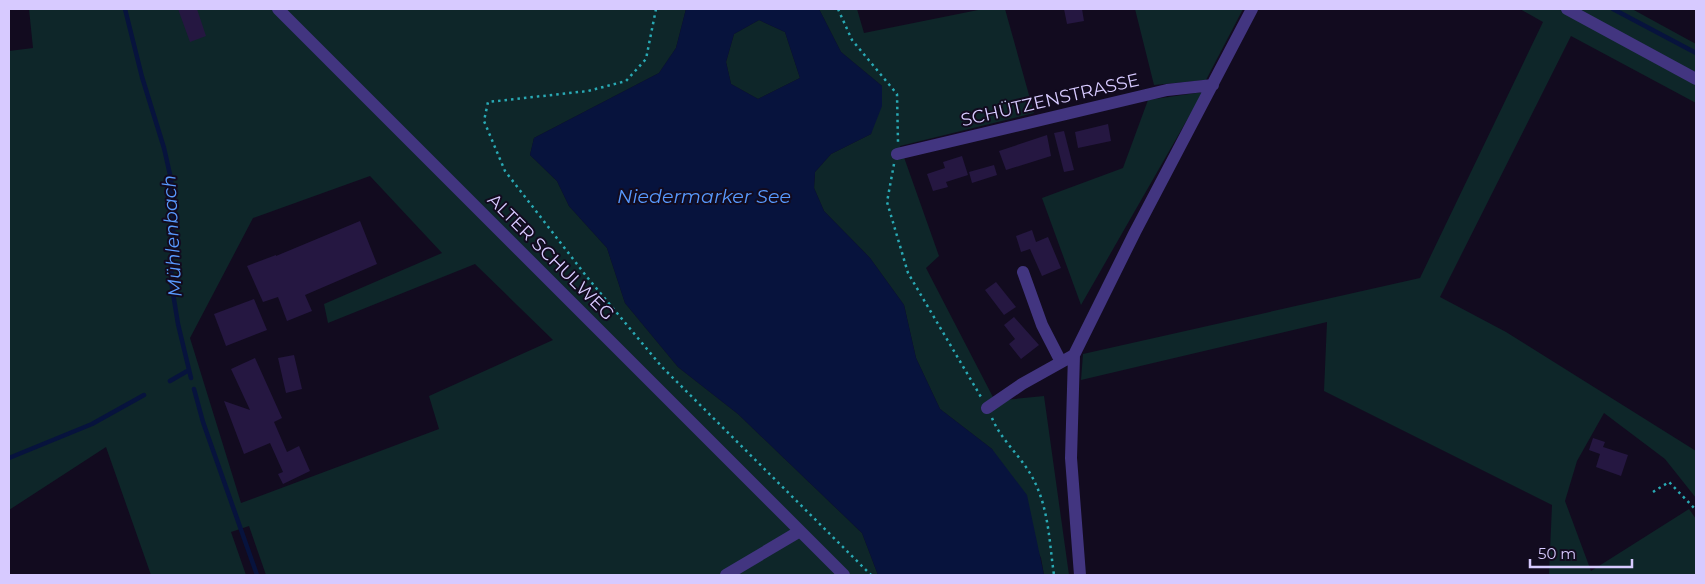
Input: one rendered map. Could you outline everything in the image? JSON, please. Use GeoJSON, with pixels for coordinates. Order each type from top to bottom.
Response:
{"type":"FeatureCollection","features":[{"type":"Feature","properties":{"kind":"street","name":"ALTER SCHULWEG"},"geometry":{"type":"LineString","coordinates":[[278,9],[844,575]]}},
{"type":"Feature","properties":{"kind":"street"},"geometry":{"type":"LineString","coordinates":[[1080,575],[1071,458],[1074,355],[1252,9]]}},
{"type":"Feature","properties":{"kind":"street"},"geometry":{"type":"LineString","coordinates":[[1567,9],[1696,79]]}},
{"type":"Feature","properties":{"kind":"street","name":"SCHÜTZENSTRASSE"},"geometry":{"type":"LineString","coordinates":[[896,154],[1168,90],[1213,85]]}},
{"type":"Feature","properties":{"kind":"street"},"geometry":{"type":"LineString","coordinates":[[1023,272],[1042,325],[1061,362]]}},
{"type":"Feature","properties":{"kind":"street"},"geometry":{"type":"LineString","coordinates":[[987,408],[1022,384],[1074,355]]}},
{"type":"Feature","properties":{"kind":"street"},"geometry":{"type":"LineString","coordinates":[[726,575],[800,531]]}},
{"type":"Feature","properties":{"kind":"path"},"geometry":{"type":"LineString","coordinates":[[656,9],[646,59],[626,81],[588,91],[488,102],[484,121],[505,171],[587,277],[662,367],[871,575]]}},
{"type":"Feature","properties":{"kind":"path"},"geometry":{"type":"LineString","coordinates":[[838,9],[852,40],[897,94],[896,154],[887,202],[908,273],[962,361],[998,433],[1031,474],[1046,509],[1054,575]]}},
{"type":"Feature","properties":{"kind":"path"},"geometry":{"type":"LineString","coordinates":[[1653,492],[1669,482],[1696,510]]}},
{"type":"Feature","properties":{"kind":"green space"},"geometry":{"type":"Polygon","coordinates":[[[29,9],[686,9],[676,48],[659,73],[534,138],[530,155],[557,181],[569,206],[607,248],[625,303],[678,367],[738,414],[862,533],[878,575],[266,575],[249,526],[231,532],[246,575],[151,575],[106,447],[9,510],[9,51],[33,48],[29,9]],[[370,176],[253,218],[190,338],[241,503],[439,429],[429,396],[553,340],[475,264],[328,323],[324,304],[442,253],[370,176]]]}},
{"type":"Feature","properties":{"kind":"green space"},"geometry":{"type":"Polygon","coordinates":[[[819,9],[857,9],[864,33],[983,9],[1005,9],[1034,113],[900,146],[939,256],[926,268],[995,401],[1044,396],[1069,575],[1044,575],[1041,558],[992,449],[940,409],[916,358],[904,305],[870,258],[824,211],[814,188],[815,172],[831,154],[871,134],[882,86],[841,52],[819,9]]]}},
{"type":"Feature","properties":{"kind":"green space"},"geometry":{"type":"Polygon","coordinates":[[[1135,9],[1243,9],[1206,80],[1154,85],[1135,9]]]}},
{"type":"Feature","properties":{"kind":"green space"},"geometry":{"type":"Polygon","coordinates":[[[1520,9],[1632,9],[1696,44],[1696,103],[1571,36],[1440,297],[1506,332],[1696,451],[1696,498],[1665,459],[1604,413],[1577,461],[1565,501],[1591,571],[1689,509],[1696,519],[1696,575],[1549,575],[1552,505],[1324,391],[1327,322],[1081,380],[1083,354],[1420,278],[1543,22],[1520,9]]]}},
{"type":"Feature","properties":{"kind":"green space"},"geometry":{"type":"Polygon","coordinates":[[[759,20],[785,32],[800,78],[758,99],[731,84],[726,62],[734,34],[759,20]]]}},
{"type":"Feature","properties":{"kind":"green space"},"geometry":{"type":"Polygon","coordinates":[[[1203,92],[1081,305],[1042,198],[1123,168],[1148,100],[1203,92]]]}},
{"type":"Feature","properties":{"kind":"water","name":"Niedermarker See"},"geometry":{"type":"Polygon","coordinates":[[[686,9],[819,9],[841,52],[882,86],[882,106],[871,134],[831,154],[815,172],[814,188],[824,211],[870,258],[904,305],[916,358],[940,409],[992,449],[1027,495],[1044,575],[878,575],[862,533],[738,414],[678,367],[625,303],[607,248],[569,206],[557,181],[530,155],[534,138],[659,73],[676,48],[686,9]],[[759,20],[734,34],[726,62],[731,84],[758,99],[800,78],[785,32],[759,20]]]}},
{"type":"Feature","properties":{"kind":"building"},"geometry":{"type":"Polygon","coordinates":[[[178,9],[197,9],[206,36],[190,42],[178,9]]]}},
{"type":"Feature","properties":{"kind":"building"},"geometry":{"type":"Polygon","coordinates":[[[1064,9],[1082,9],[1084,21],[1067,24],[1064,9]]]}},
{"type":"Feature","properties":{"kind":"building"},"geometry":{"type":"Polygon","coordinates":[[[1108,124],[1111,141],[1078,148],[1075,132],[1108,124]]]}},
{"type":"Feature","properties":{"kind":"building"},"geometry":{"type":"Polygon","coordinates":[[[1064,131],[1074,170],[1064,172],[1054,133],[1064,131]]]}},
{"type":"Feature","properties":{"kind":"building"},"geometry":{"type":"Polygon","coordinates":[[[1047,135],[1051,156],[1006,170],[999,151],[1047,135]]]}},
{"type":"Feature","properties":{"kind":"building"},"geometry":{"type":"Polygon","coordinates":[[[962,156],[968,175],[946,182],[948,187],[933,191],[927,174],[945,168],[943,162],[962,156]]]}},
{"type":"Feature","properties":{"kind":"building"},"geometry":{"type":"Polygon","coordinates":[[[994,165],[997,175],[972,183],[969,172],[994,165]]]}},
{"type":"Feature","properties":{"kind":"building"},"geometry":{"type":"Polygon","coordinates":[[[360,221],[377,264],[305,295],[312,311],[287,321],[278,297],[263,302],[247,266],[360,221]]]}},
{"type":"Feature","properties":{"kind":"building"},"geometry":{"type":"Polygon","coordinates":[[[1032,230],[1036,242],[1048,237],[1061,268],[1042,276],[1030,249],[1021,252],[1016,236],[1032,230]]]}},
{"type":"Feature","properties":{"kind":"building"},"geometry":{"type":"Polygon","coordinates":[[[996,282],[1016,307],[1004,315],[985,290],[996,282]]]}},
{"type":"Feature","properties":{"kind":"building"},"geometry":{"type":"Polygon","coordinates":[[[254,299],[267,330],[226,346],[214,314],[254,299]]]}},
{"type":"Feature","properties":{"kind":"building"},"geometry":{"type":"Polygon","coordinates":[[[1014,317],[1039,345],[1021,359],[1009,344],[1015,339],[1004,325],[1014,317]]]}},
{"type":"Feature","properties":{"kind":"building"},"geometry":{"type":"Polygon","coordinates":[[[294,355],[302,389],[286,393],[278,358],[294,355]]]}},
{"type":"Feature","properties":{"kind":"building"},"geometry":{"type":"Polygon","coordinates":[[[255,358],[282,418],[274,422],[287,452],[299,446],[310,471],[283,484],[278,474],[283,472],[270,443],[244,454],[224,401],[250,410],[231,369],[255,358]]]}},
{"type":"Feature","properties":{"kind":"building"},"geometry":{"type":"Polygon","coordinates":[[[1593,438],[1605,442],[1603,447],[1628,455],[1621,476],[1596,467],[1600,454],[1589,450],[1593,438]]]}},
{"type":"Feature","properties":{"kind":"waterway","name":"Mühlenbach"},"geometry":{"type":"LineString","coordinates":[[125,9],[171,179],[174,212],[171,281],[178,324],[191,378]]}},
{"type":"Feature","properties":{"kind":"waterway"},"geometry":{"type":"LineString","coordinates":[[1613,9],[1696,53]]}},
{"type":"Feature","properties":{"kind":"waterway"},"geometry":{"type":"LineString","coordinates":[[170,381],[189,370]]}},
{"type":"Feature","properties":{"kind":"waterway","name":"Mühlenbach"},"geometry":{"type":"LineString","coordinates":[[194,389],[203,422],[257,575]]}},
{"type":"Feature","properties":{"kind":"waterway"},"geometry":{"type":"LineString","coordinates":[[9,458],[92,424],[144,395]]}}]}
